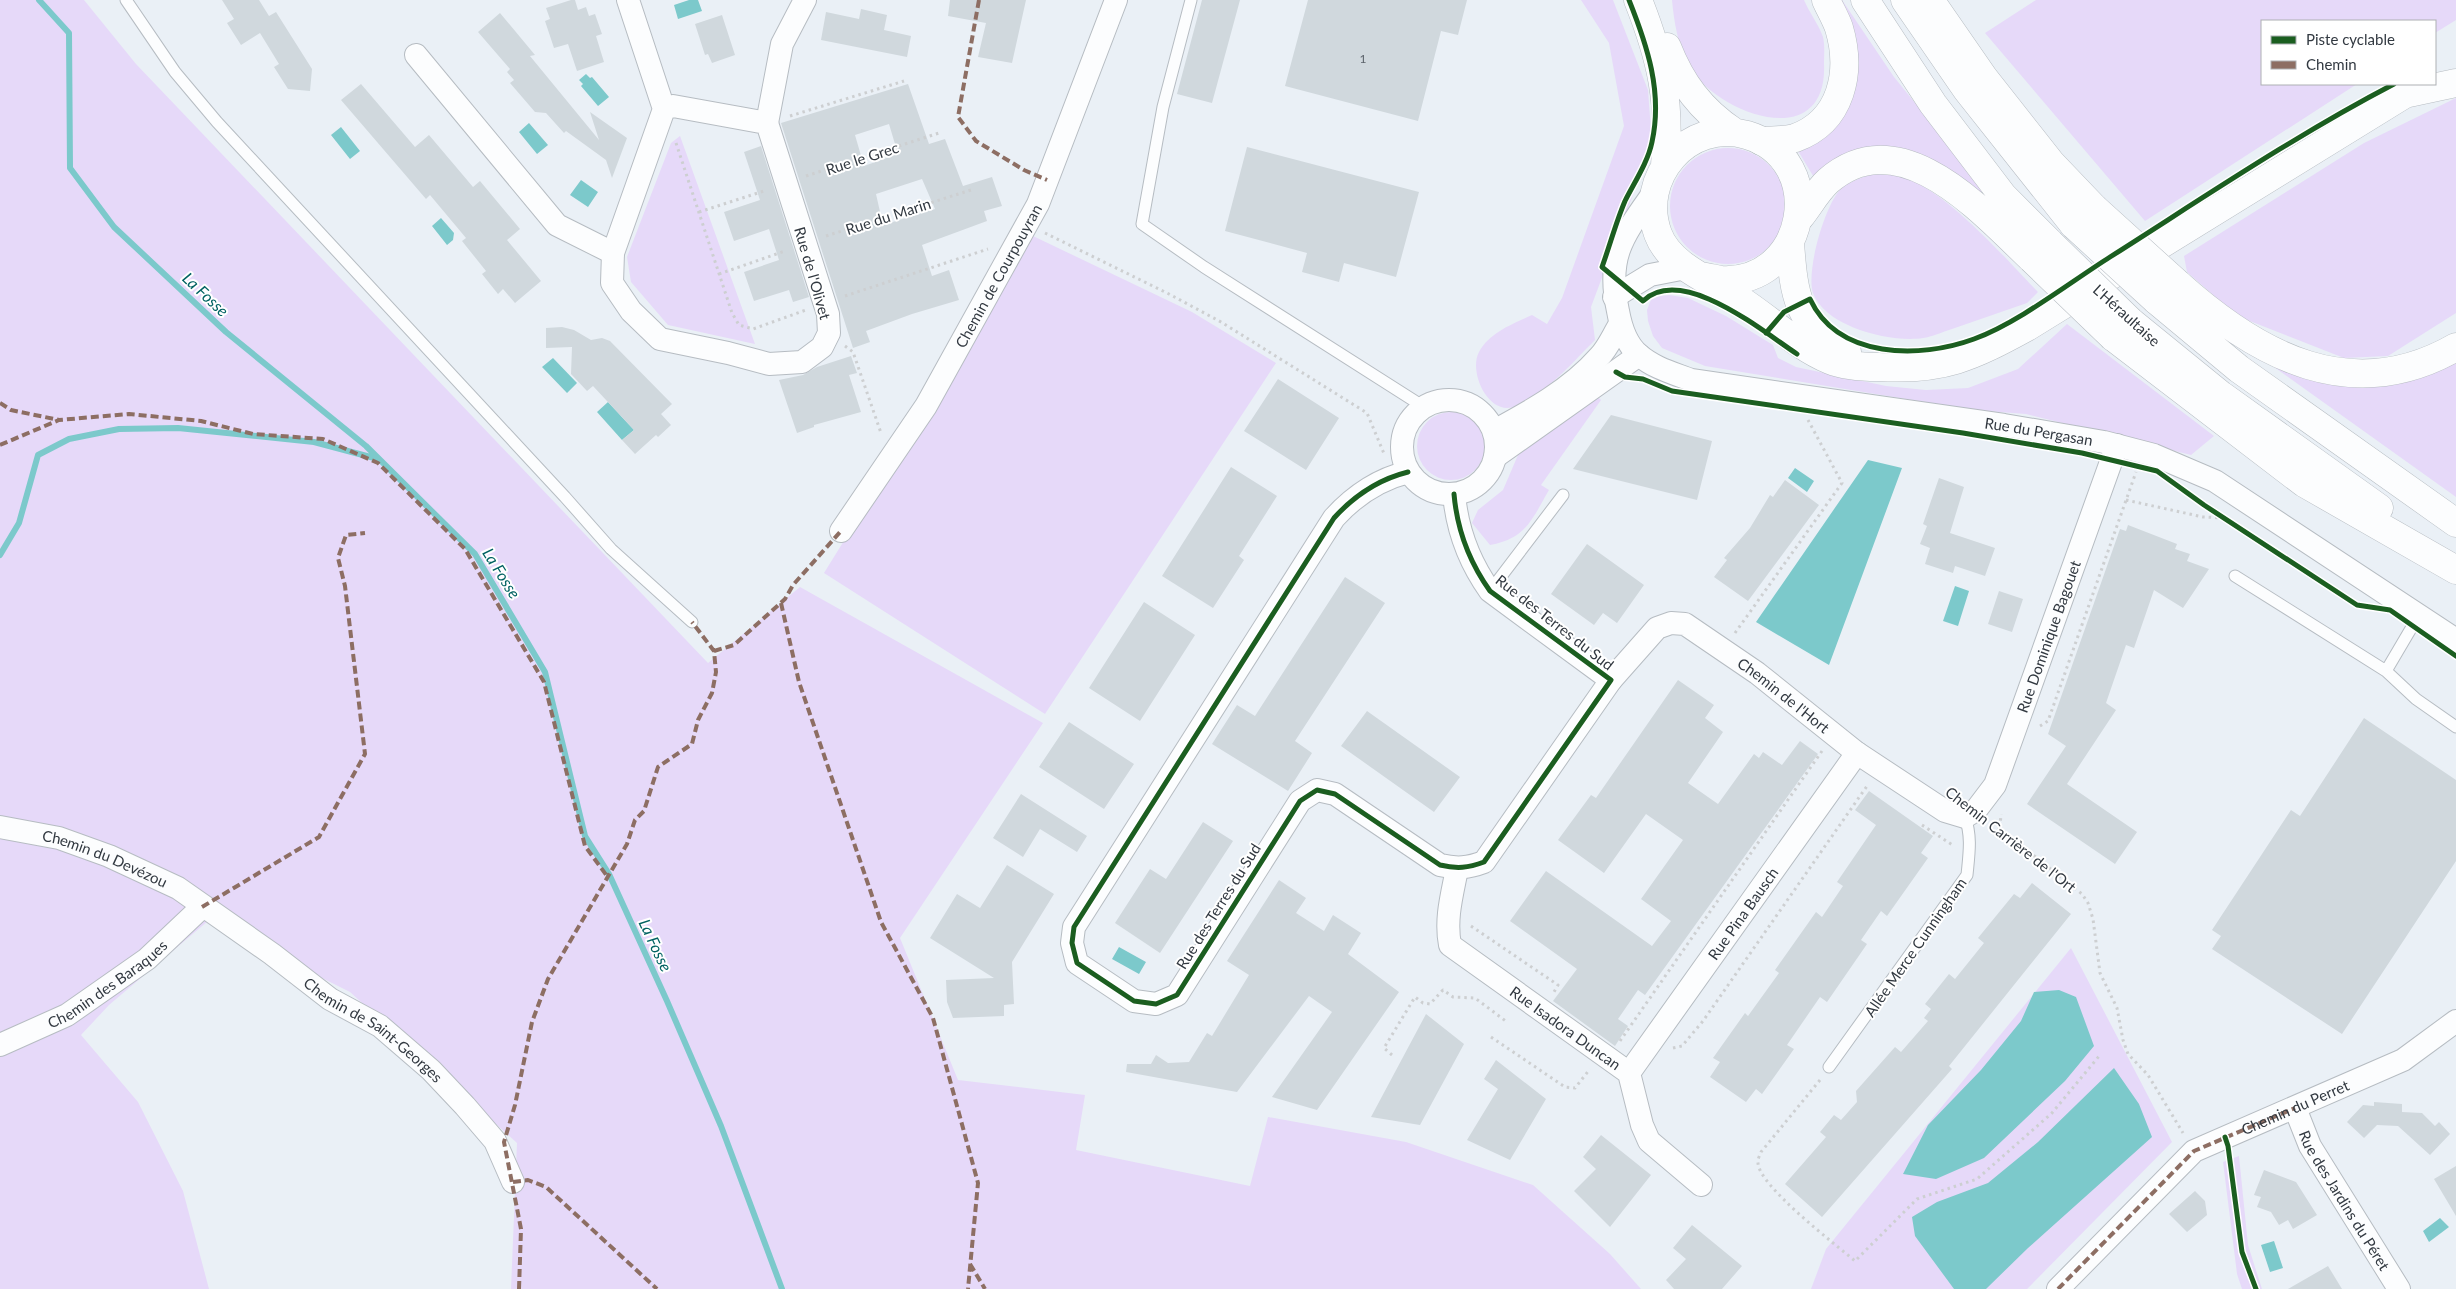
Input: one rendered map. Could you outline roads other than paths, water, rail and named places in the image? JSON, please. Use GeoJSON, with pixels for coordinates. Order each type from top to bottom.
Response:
{"type":"FeatureCollection","features":[{"type":"Feature","properties":{"kind":"main road"},"geometry":{"type":"LineString","coordinates":[[1638,0],[1653,40],[1663,77],[1667,126],[1664,165],[1654,192],[1653,214],[1658,235],[1670,254],[1694,272],[1739,299],[1804,346],[1829,360],[1850,366],[1923,368],[1955,361],[1988,348],[2027,327],[2411,90],[2456,83]]}},
{"type":"Feature","properties":{"kind":"main road"},"geometry":{"type":"LineString","coordinates":[[1649,0],[1676,72],[1697,100],[1734,132]]}},
{"type":"Feature","properties":{"kind":"main road"},"geometry":{"type":"LineString","coordinates":[[1761,141],[1794,138],[1819,126],[1834,108],[1843,85],[1843,55],[1839,29],[1826,0]]}},
{"type":"Feature","properties":{"kind":"main road","name":"L'Héraultaise"},"geometry":{"type":"LineString","coordinates":[[1865,0],[1934,104],[2003,196],[2041,251],[2122,329],[2221,395],[2456,562]]}},
{"type":"Feature","properties":{"kind":"main road","name":"L'Héraultaise"},"geometry":{"type":"LineString","coordinates":[[1905,0],[1967,90],[2074,225],[2156,300],[2239,370],[2456,523]]}},
{"type":"Feature","properties":{"kind":"main road"},"geometry":{"type":"LineString","coordinates":[[1930,0],[1984,78],[2051,163],[2094,208],[2207,310],[2250,339],[2292,361],[2332,372],[2373,374],[2408,368],[2442,355],[2456,347]]}},
{"type":"Feature","properties":{"kind":"main road"},"geometry":{"type":"LineString","coordinates":[[2436,76],[2456,68]]}},
{"type":"Feature","properties":{"kind":"main road"},"geometry":{"type":"LineString","coordinates":[[1664,165],[1678,150],[1694,139],[1714,133],[1734,132],[1761,141],[1779,154],[1792,173],[1800,194],[1800,218]]}},
{"type":"Feature","properties":{"kind":"main road"},"geometry":{"type":"LineString","coordinates":[[1694,272],[1730,279],[1759,272],[1777,260],[1790,244],[1800,218],[1827,182],[1843,170],[1886,160],[1915,166],[1947,183],[2041,251]]}},
{"type":"Feature","properties":{"kind":"main road"},"geometry":{"type":"LineString","coordinates":[[1790,244],[1797,298],[1809,324],[1830,342],[1855,356],[1889,368]]}},
{"type":"Feature","properties":{"kind":"main road"},"geometry":{"type":"LineString","coordinates":[[2122,329],[2304,483],[2456,570]]}},
{"type":"Feature","properties":{"kind":"street"},"geometry":{"type":"LineString","coordinates":[[628,0],[664,108],[673,106],[767,124],[782,44],[805,0]]}},
{"type":"Feature","properties":{"kind":"street","name":"Chemin de Courpouyran"},"geometry":{"type":"LineString","coordinates":[[841,532],[926,406],[1038,204],[1116,0]]}},
{"type":"Feature","properties":{"kind":"street"},"geometry":{"type":"LineString","coordinates":[[416,55],[556,225],[613,253]]}},
{"type":"Feature","properties":{"kind":"street","name":"Rue de l'Olivet"},"geometry":{"type":"LineString","coordinates":[[664,108],[613,253],[612,283],[631,312],[660,339],[728,353],[769,364],[786,364],[802,362],[822,347],[829,333],[828,314],[767,124]]}},
{"type":"Feature","properties":{"kind":"street","name":"Rue du Pergasan"},"geometry":{"type":"LineString","coordinates":[[1654,192],[1631,224],[1618,249],[1612,274],[1614,296],[1620,324],[1628,343],[1639,355],[1661,369],[1691,380],[2004,425],[2117,445],[2154,455],[2215,480],[2456,640]]}},
{"type":"Feature","properties":{"kind":"street"},"geometry":{"type":"LineString","coordinates":[[1614,296],[1650,275],[1694,272]]}},
{"type":"Feature","properties":{"kind":"street"},"geometry":{"type":"LineString","coordinates":[[1494,431],[1533,410],[1582,376],[1601,356],[1620,324]]}},
{"type":"Feature","properties":{"kind":"street"},"geometry":{"type":"LineString","coordinates":[[1495,457],[1639,355]]}},
{"type":"Feature","properties":{"kind":"street"},"geometry":{"type":"LineString","coordinates":[[1441,400],[1460,401],[1474,407],[1486,418],[1494,431],[1497,447],[1489,473],[1480,483],[1468,491],[1441,494],[1428,490],[1400,474],[1402,436],[1410,420],[1424,407],[1441,400]]}},
{"type":"Feature","properties":{"kind":"street","name":"Rue Dominique Bagouet"},"geometry":{"type":"LineString","coordinates":[[1970,814],[1995,785],[2117,445]]}},
{"type":"Feature","properties":{"kind":"street","name":"Rue des Terres du Sud"},"geometry":{"type":"LineString","coordinates":[[1400,474],[1350,502],[1334,518],[1074,927],[1072,943],[1077,963],[1134,1001],[1156,1004],[1177,995],[1300,801],[1317,790],[1335,794],[1440,865],[1456,869],[1469,868],[1484,862],[1611,680],[1490,591],[1478,574],[1459,528],[1454,494]]}},
{"type":"Feature","properties":{"kind":"street","name":"Chemin de l'Hort"},"geometry":{"type":"LineString","coordinates":[[1611,680],[1657,628],[1671,623],[1685,624],[1729,641],[1757,673],[1857,753],[1945,811],[1970,814]]}},
{"type":"Feature","properties":{"kind":"street","name":"Rue Pina Bausch"},"geometry":{"type":"LineString","coordinates":[[1629,1073],[1857,753]]}},
{"type":"Feature","properties":{"kind":"street","name":"Chemin du Devézou"},"geometry":{"type":"LineString","coordinates":[[0,827],[59,838],[109,856],[178,888],[202,907]]}},
{"type":"Feature","properties":{"kind":"street","name":"Rue Isadora Duncan"},"geometry":{"type":"LineString","coordinates":[[1456,869],[1448,913],[1447,928],[1450,945],[1608,1050],[1629,1073],[1642,1124],[1649,1141],[1702,1185]]}},
{"type":"Feature","properties":{"kind":"street","name":"Chemin des Baraques"},"geometry":{"type":"LineString","coordinates":[[0,1045],[67,1015],[147,959],[202,907]]}},
{"type":"Feature","properties":{"kind":"street","name":"Chemin de Saint-Georges"},"geometry":{"type":"LineString","coordinates":[[202,907],[272,954],[330,999],[380,1026],[394,1036],[431,1070],[495,1141],[512,1182]]}},
{"type":"Feature","properties":{"kind":"street","name":"Chemin du Perret"},"geometry":{"type":"LineString","coordinates":[[2058,1289],[2194,1150],[2403,1060],[2456,1020]]}},
{"type":"Feature","properties":{"kind":"street","name":"Rue des Jardins du Péret"},"geometry":{"type":"LineString","coordinates":[[2295,1108],[2310,1146],[2399,1289]]}},
{"type":"Feature","properties":{"kind":"lane"},"geometry":{"type":"LineString","coordinates":[[126,0],[175,72],[217,122],[611,549],[692,622]]}},
{"type":"Feature","properties":{"kind":"lane"},"geometry":{"type":"LineString","coordinates":[[1191,0],[1161,117],[1142,224],[1204,267],[1424,407]]}},
{"type":"Feature","properties":{"kind":"lane"},"geometry":{"type":"LineString","coordinates":[[1490,591],[1563,495]]}},
{"type":"Feature","properties":{"kind":"lane"},"geometry":{"type":"LineString","coordinates":[[2234,576],[2386,671],[2416,700],[2456,727]]}},
{"type":"Feature","properties":{"kind":"lane"},"geometry":{"type":"LineString","coordinates":[[2386,671],[2420,616]]}},
{"type":"Feature","properties":{"kind":"lane","name":"Allée Merce Cunningham"},"geometry":{"type":"LineString","coordinates":[[1829,1067],[1967,875],[1970,848],[1970,814]]}},
{"type":"Feature","properties":{"kind":"water"},"geometry":{"type":"Polygon","coordinates":[[[689,0],[698,0],[702,11],[678,19],[674,5],[689,0]]]}},
{"type":"Feature","properties":{"kind":"water"},"geometry":{"type":"Polygon","coordinates":[[[586,74],[590,78],[592,77],[609,97],[598,106],[581,86],[583,84],[579,80],[586,74]]]}},
{"type":"Feature","properties":{"kind":"water"},"geometry":{"type":"Polygon","coordinates":[[[529,123],[548,145],[537,154],[519,132],[529,123]]]}},
{"type":"Feature","properties":{"kind":"water"},"geometry":{"type":"Polygon","coordinates":[[[341,127],[360,151],[350,159],[331,135],[341,127]]]}},
{"type":"Feature","properties":{"kind":"water"},"geometry":{"type":"Polygon","coordinates":[[[581,180],[598,192],[588,207],[570,195],[581,180]]]}},
{"type":"Feature","properties":{"kind":"water"},"geometry":{"type":"Polygon","coordinates":[[[441,218],[454,233],[453,240],[447,245],[432,226],[441,218]]]}},
{"type":"Feature","properties":{"kind":"water"},"geometry":{"type":"Polygon","coordinates":[[[553,358],[577,383],[567,393],[542,367],[553,358]]]}},
{"type":"Feature","properties":{"kind":"water"},"geometry":{"type":"Polygon","coordinates":[[[608,402],[634,430],[622,440],[597,412],[608,402]]]}},
{"type":"Feature","properties":{"kind":"water"},"geometry":{"type":"Polygon","coordinates":[[[1868,460],[1902,468],[1829,665],[1756,622],[1868,460]]]}},
{"type":"Feature","properties":{"kind":"water"},"geometry":{"type":"Polygon","coordinates":[[[1795,468],[1814,481],[1807,492],[1788,478],[1795,468]]]}},
{"type":"Feature","properties":{"kind":"water"},"geometry":{"type":"Polygon","coordinates":[[[1955,586],[1969,591],[1958,626],[1943,621],[1955,586]]]}},
{"type":"Feature","properties":{"kind":"water"},"geometry":{"type":"Polygon","coordinates":[[[1119,947],[1146,962],[1139,974],[1112,959],[1119,947]]]}},
{"type":"Feature","properties":{"kind":"water"},"geometry":{"type":"Polygon","coordinates":[[[2059,990],[2076,997],[2094,1046],[2065,1081],[1984,1158],[1936,1179],[1903,1174],[1928,1125],[1981,1070],[2021,1021],[2034,992],[2059,990]]]}},
{"type":"Feature","properties":{"kind":"water"},"geometry":{"type":"Polygon","coordinates":[[[2114,1068],[2139,1104],[2152,1137],[2028,1248],[1986,1289],[1954,1289],[1915,1236],[1912,1217],[1937,1202],[1988,1183],[2038,1142],[2114,1068]]]}},
{"type":"Feature","properties":{"kind":"water"},"geometry":{"type":"Polygon","coordinates":[[[2440,1218],[2449,1227],[2429,1242],[2423,1231],[2440,1218]]]}},
{"type":"Feature","properties":{"kind":"water"},"geometry":{"type":"Polygon","coordinates":[[[2274,1241],[2283,1268],[2270,1272],[2261,1245],[2274,1241]]]}},
{"type":"Feature","properties":{"kind":"waterway","name":"La Fosse"},"geometry":{"type":"LineString","coordinates":[[39,0],[69,33],[70,168],[114,227],[226,332],[366,446],[475,554],[545,672],[585,836],[609,874],[667,1001],[721,1126],[782,1289]]}},
{"type":"Feature","properties":{"kind":"waterway"},"geometry":{"type":"LineString","coordinates":[[0,555],[19,523],[38,455],[69,439],[119,429],[178,428],[314,442],[378,459]]}}]}
